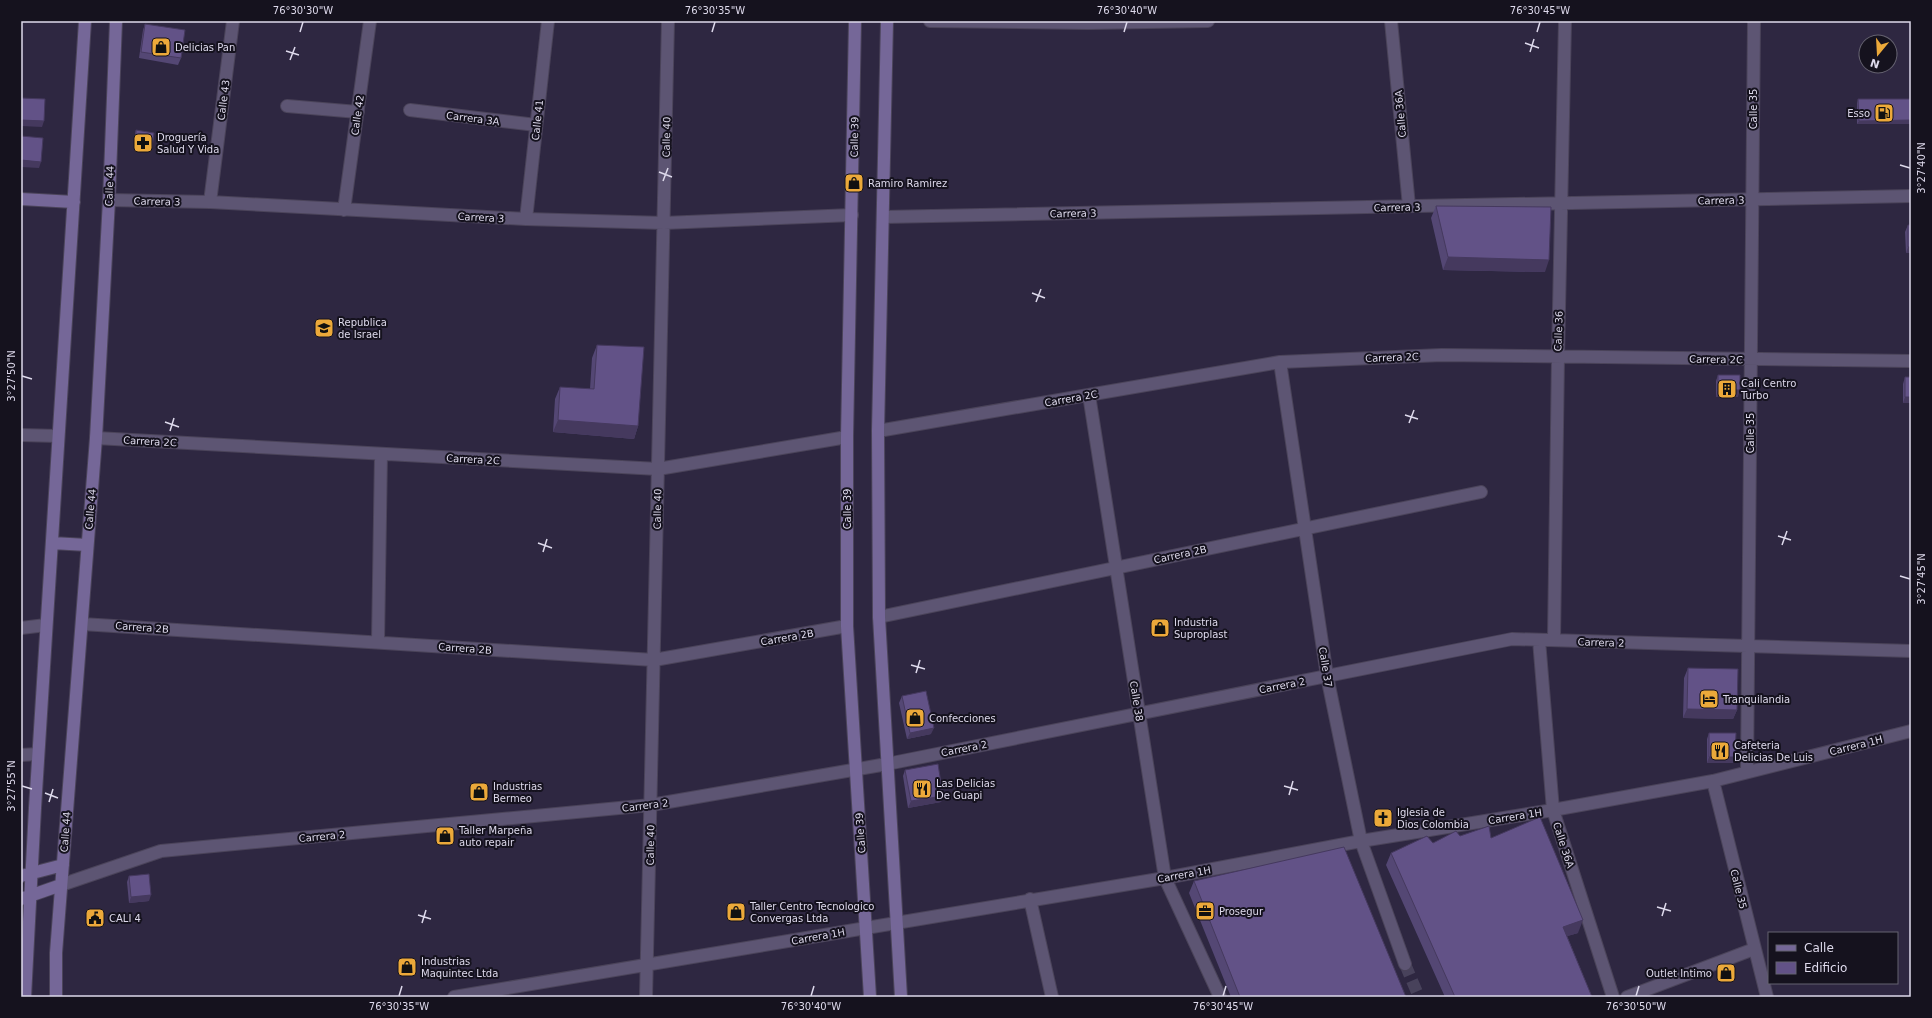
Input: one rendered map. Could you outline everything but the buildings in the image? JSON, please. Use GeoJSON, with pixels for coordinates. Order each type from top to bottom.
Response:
{"type":"FeatureCollection","features":[{"type":"Feature","properties":{"kind":"street"},"geometry":{"type":"LineString","coordinates":[[25,997],[27,952],[26,875],[38,754],[85,21]]}},
{"type":"Feature","properties":{"kind":"street","name":"Calle 44"},"geometry":{"type":"LineString","coordinates":[[56,997],[56,953],[96,438],[109,200],[116,21]]}},
{"type":"Feature","properties":{"kind":"street","name":"Calle 43"},"geometry":{"type":"LineString","coordinates":[[210,202],[233,21]]}},
{"type":"Feature","properties":{"kind":"street","name":"Calle 42"},"geometry":{"type":"LineString","coordinates":[[344,210],[370,21]]}},
{"type":"Feature","properties":{"kind":"street","name":"Calle 41"},"geometry":{"type":"LineString","coordinates":[[526,219],[548,21]]}},
{"type":"Feature","properties":{"kind":"street","name":"Calle 40"},"geometry":{"type":"LineString","coordinates":[[646,997],[668,21]]}},
{"type":"Feature","properties":{"kind":"street","name":"Calle 39"},"geometry":{"type":"LineString","coordinates":[[856,21],[848,436],[847,626],[870,997]]}},
{"type":"Feature","properties":{"kind":"street"},"geometry":{"type":"LineString","coordinates":[[887,21],[878,431],[879,617],[901,997]]}},
{"type":"Feature","properties":{"kind":"street"},"geometry":{"type":"LineString","coordinates":[[930,21],[1208,21]]}},
{"type":"Feature","properties":{"kind":"street","name":"Calle 36A"},"geometry":{"type":"LineString","coordinates":[[1391,21],[1409,206]]}},
{"type":"Feature","properties":{"kind":"street","name":"Calle 36"},"geometry":{"type":"LineString","coordinates":[[1554,640],[1565,21]]}},
{"type":"Feature","properties":{"kind":"street","name":"Calle 35"},"geometry":{"type":"LineString","coordinates":[[1747,772],[1754,21]]}},
{"type":"Feature","properties":{"kind":"street"},"geometry":{"type":"LineString","coordinates":[[287,106],[358,112]]}},
{"type":"Feature","properties":{"kind":"street","name":"Carrera 3A"},"geometry":{"type":"LineString","coordinates":[[410,110],[536,125]]}},
{"type":"Feature","properties":{"kind":"street","name":"Carrera 3"},"geometry":{"type":"LineString","coordinates":[[883,217],[1911,196]]}},
{"type":"Feature","properties":{"kind":"street"},"geometry":{"type":"LineString","coordinates":[[21,199],[74,202]]}},
{"type":"Feature","properties":{"kind":"street","name":"Carrera 3"},"geometry":{"type":"LineString","coordinates":[[109,200],[210,202],[526,219],[664,224],[852,215]]}},
{"type":"Feature","properties":{"kind":"street","name":"Carrera 2C"},"geometry":{"type":"LineString","coordinates":[[878,431],[1280,362],[1442,355],[1911,361]]}},
{"type":"Feature","properties":{"kind":"street","name":"Calle 37"},"geometry":{"type":"LineString","coordinates":[[1280,362],[1327,676],[1361,841],[1405,964]]}},
{"type":"Feature","properties":{"kind":"street","name":"Calle 38"},"geometry":{"type":"LineString","coordinates":[[1089,395],[1165,878],[1220,997]]}},
{"type":"Feature","properties":{"kind":"street"},"geometry":{"type":"LineString","coordinates":[[21,435],[58,436]]}},
{"type":"Feature","properties":{"kind":"street","name":"Carrera 2C"},"geometry":{"type":"LineString","coordinates":[[96,438],[658,469],[848,436]]}},
{"type":"Feature","properties":{"kind":"street"},"geometry":{"type":"LineString","coordinates":[[378,642],[381,454]]}},
{"type":"Feature","properties":{"kind":"street","name":"Carrera 2B"},"geometry":{"type":"LineString","coordinates":[[879,617],[1481,492]]}},
{"type":"Feature","properties":{"kind":"street"},"geometry":{"type":"LineString","coordinates":[[52,543],[87,544]]}},
{"type":"Feature","properties":{"kind":"street","name":"Carrera 2B"},"geometry":{"type":"LineString","coordinates":[[82,624],[654,660],[847,626]]}},
{"type":"Feature","properties":{"kind":"street"},"geometry":{"type":"LineString","coordinates":[[21,628],[46,625]]}},
{"type":"Feature","properties":{"kind":"street","name":"Carrera 2"},"geometry":{"type":"LineString","coordinates":[[26,897],[160,851],[651,805],[887,764],[1512,639],[1911,650]]}},
{"type":"Feature","properties":{"kind":"street","name":"Calle 36A"},"geometry":{"type":"LineString","coordinates":[[1539,640],[1553,810],[1613,997]]}},
{"type":"Feature","properties":{"kind":"street","name":"Carrera 1H"},"geometry":{"type":"LineString","coordinates":[[454,997],[1030,899],[1165,878],[1361,841],[1553,810],[1713,781],[1911,731]]}},
{"type":"Feature","properties":{"kind":"street"},"geometry":{"type":"LineString","coordinates":[[21,755],[38,754]]}},
{"type":"Feature","properties":{"kind":"street","name":"Calle 35"},"geometry":{"type":"LineString","coordinates":[[1713,781],[1754,948],[1768,997]]}},
{"type":"Feature","properties":{"kind":"street"},"geometry":{"type":"LineString","coordinates":[[26,875],[63,865]]}},
{"type":"Feature","properties":{"kind":"street"},"geometry":{"type":"LineString","coordinates":[[1030,899],[1052,997]]}},
{"type":"Feature","properties":{"kind":"street"},"geometry":{"type":"LineString","coordinates":[[21,940],[27,952]]}},
{"type":"Feature","properties":{"kind":"street"},"geometry":{"type":"LineString","coordinates":[[1627,997],[1754,948]]}},
{"type":"Feature","properties":{"kind":"tunnel"},"geometry":{"type":"LineString","coordinates":[[1405,964],[1419,997]]}},
{"type":"Feature","properties":{"kind":"place","name":"Delicias Pan"},"geometry":{"type":"Point","coordinates":[161,47]}},
{"type":"Feature","properties":{"kind":"place","name":"Esso"},"geometry":{"type":"Point","coordinates":[1884,113]}},
{"type":"Feature","properties":{"kind":"place","name":"Droguería Salud Y Vida"},"geometry":{"type":"Point","coordinates":[143,143]}},
{"type":"Feature","properties":{"kind":"place","name":"Ramiro Ramirez"},"geometry":{"type":"Point","coordinates":[854,183]}},
{"type":"Feature","properties":{"kind":"place","name":"Republica de Israel"},"geometry":{"type":"Point","coordinates":[324,328]}},
{"type":"Feature","properties":{"kind":"place","name":"Cali Centro Turbo"},"geometry":{"type":"Point","coordinates":[1727,389]}},
{"type":"Feature","properties":{"kind":"place","name":"Industria Suproplast"},"geometry":{"type":"Point","coordinates":[1160,628]}},
{"type":"Feature","properties":{"kind":"place","name":"Tranquilandia"},"geometry":{"type":"Point","coordinates":[1709,699]}},
{"type":"Feature","properties":{"kind":"place","name":"Confecciones"},"geometry":{"type":"Point","coordinates":[915,718]}},
{"type":"Feature","properties":{"kind":"place","name":"Cafeteria Delicias De Luis"},"geometry":{"type":"Point","coordinates":[1720,751]}},
{"type":"Feature","properties":{"kind":"place","name":"Las Delicias De Guapi"},"geometry":{"type":"Point","coordinates":[922,789]}},
{"type":"Feature","properties":{"kind":"place","name":"Industrias Bermeo"},"geometry":{"type":"Point","coordinates":[479,792]}},
{"type":"Feature","properties":{"kind":"place","name":"Iglesia de Dios Colombia"},"geometry":{"type":"Point","coordinates":[1383,818]}},
{"type":"Feature","properties":{"kind":"place","name":"Taller Marpeña auto repair"},"geometry":{"type":"Point","coordinates":[445,836]}},
{"type":"Feature","properties":{"kind":"place","name":"Prosegur"},"geometry":{"type":"Point","coordinates":[1205,911]}},
{"type":"Feature","properties":{"kind":"place","name":"Taller Centro Tecnologico Convergas Ltda"},"geometry":{"type":"Point","coordinates":[736,912]}},
{"type":"Feature","properties":{"kind":"place","name":"CALI 4"},"geometry":{"type":"Point","coordinates":[95,918]}},
{"type":"Feature","properties":{"kind":"place","name":"Industrias Maquintec Ltda"},"geometry":{"type":"Point","coordinates":[407,967]}},
{"type":"Feature","properties":{"kind":"place","name":"Outlet Intimo"},"geometry":{"type":"Point","coordinates":[1726,973]}}]}
